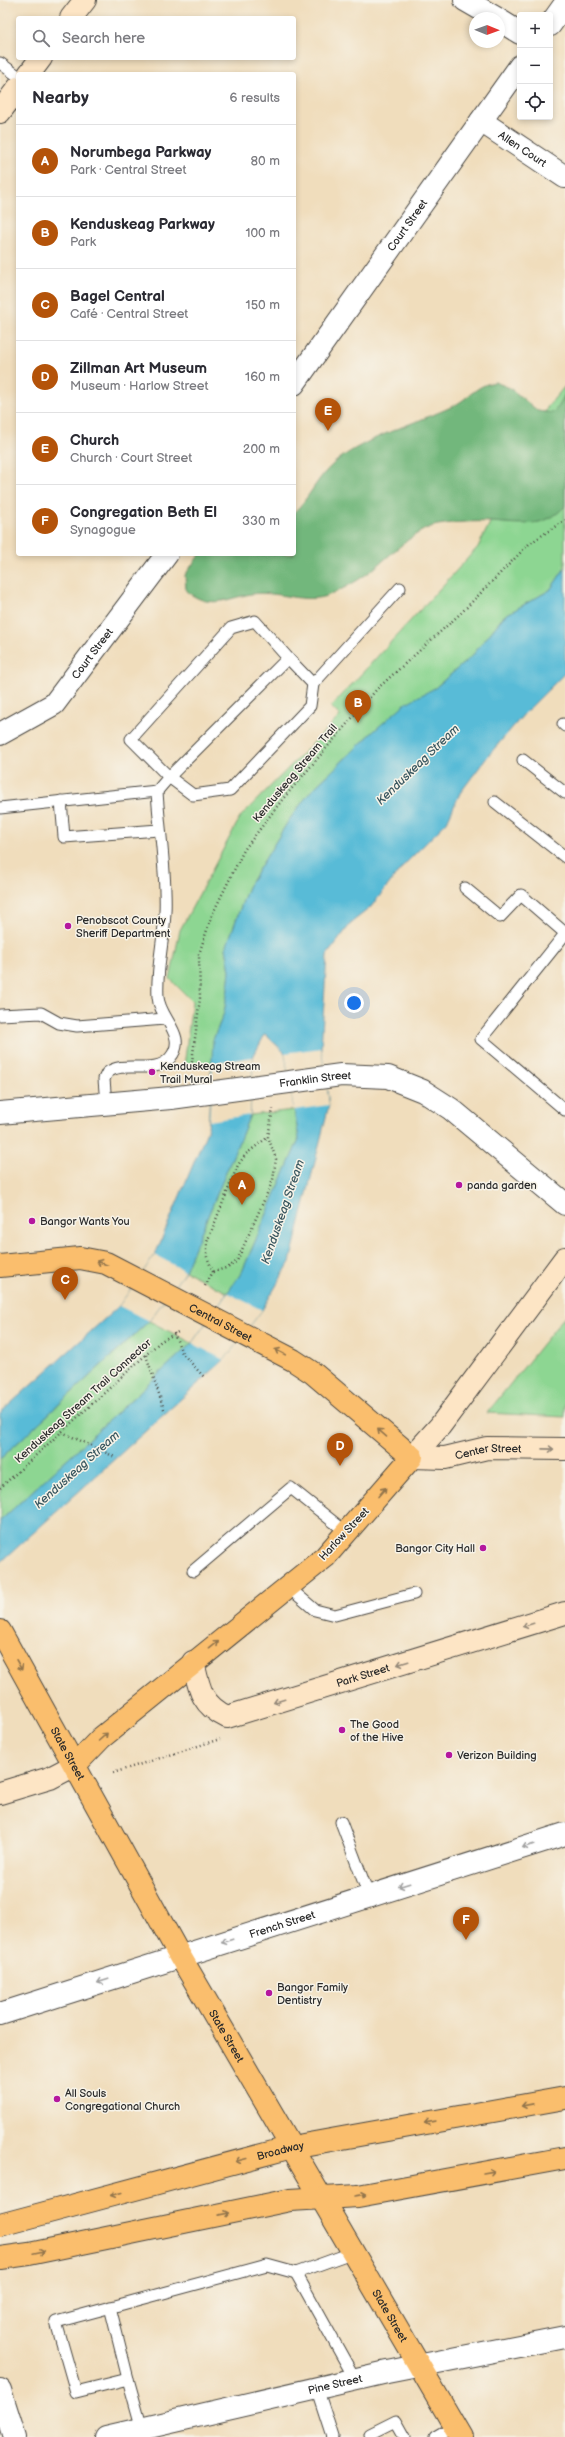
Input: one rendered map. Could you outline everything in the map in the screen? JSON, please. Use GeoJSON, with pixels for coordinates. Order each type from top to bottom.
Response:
{"type":"FeatureCollection","features":[{"type":"Feature","properties":{"kind":"main road","name":"Central Street"},"geometry":{"type":"LineString","coordinates":[[0,1266],[69,1258],[89,1259],[106,1264],[211,1317],[303,1366],[412,1457]]}},
{"type":"Feature","properties":{"kind":"main road","name":"Harlow Street"},"geometry":{"type":"LineString","coordinates":[[76,1764],[101,1738],[192,1662],[324,1557],[412,1457]]}},
{"type":"Feature","properties":{"kind":"main road","name":"State Street"},"geometry":{"type":"LineString","coordinates":[[0,1631],[76,1764],[180,1956],[422,2367],[458,2432]]}},
{"type":"Feature","properties":{"kind":"main road","name":"Broadway"},"geometry":{"type":"LineString","coordinates":[[0,2225],[292,2147],[565,2098]]}},
{"type":"Feature","properties":{"kind":"main road"},"geometry":{"type":"LineString","coordinates":[[0,2258],[29,2254],[290,2200],[358,2196],[565,2158]]}},
{"type":"Feature","properties":{"kind":"street"},"geometry":{"type":"LineString","coordinates":[[73,16],[85,0]]}},
{"type":"Feature","properties":{"kind":"street"},"geometry":{"type":"LineString","coordinates":[[465,0],[486,12]]}},
{"type":"Feature","properties":{"kind":"street"},"geometry":{"type":"LineString","coordinates":[[553,21],[565,4]]}},
{"type":"Feature","properties":{"kind":"street"},"geometry":{"type":"LineString","coordinates":[[505,24],[517,31]]}},
{"type":"Feature","properties":{"kind":"street"},"geometry":{"type":"LineString","coordinates":[[30,72],[40,60]]}},
{"type":"Feature","properties":{"kind":"street","name":"Court Street"},"geometry":{"type":"LineString","coordinates":[[296,381],[517,70]]}},
{"type":"Feature","properties":{"kind":"street"},"geometry":{"type":"LineString","coordinates":[[0,112],[16,91]]}},
{"type":"Feature","properties":{"kind":"street","name":"Allen Court"},"geometry":{"type":"LineString","coordinates":[[481,121],[565,177]]}},
{"type":"Feature","properties":{"kind":"street","name":"Court Street"},"geometry":{"type":"LineString","coordinates":[[0,734],[54,704],[165,556]]}},
{"type":"Feature","properties":{"kind":"street","name":"Franklin Street"},"geometry":{"type":"LineString","coordinates":[[0,1113],[211,1094],[352,1074],[388,1077],[422,1091],[451,1110],[565,1204]]}},
{"type":"Feature","properties":{"kind":"street","name":"Harlow Street"},"geometry":{"type":"LineString","coordinates":[[412,1457],[440,1426],[565,1258]]}},
{"type":"Feature","properties":{"kind":"street","name":"Center Street"},"geometry":{"type":"LineString","coordinates":[[412,1457],[445,1458],[487,1448],[565,1449]]}},
{"type":"Feature","properties":{"kind":"street","name":"Park Street"},"geometry":{"type":"LineString","coordinates":[[192,1662],[198,1686],[205,1702],[214,1711],[227,1717],[565,1613]]}},
{"type":"Feature","properties":{"kind":"street"},"geometry":{"type":"LineString","coordinates":[[0,1793],[50,1778],[76,1764]]}},
{"type":"Feature","properties":{"kind":"street","name":"French Street"},"geometry":{"type":"LineString","coordinates":[[0,2014],[565,1834]]}},
{"type":"Feature","properties":{"kind":"street","name":"Pine Street"},"geometry":{"type":"LineString","coordinates":[[106,2437],[317,2388],[565,2337]]}},
{"type":"Feature","properties":{"kind":"street"},"geometry":{"type":"LineString","coordinates":[[0,2390],[15,2437]]}},
{"type":"Feature","properties":{"kind":"lane"},"geometry":{"type":"LineString","coordinates":[[0,63],[16,75]]}},
{"type":"Feature","properties":{"kind":"lane"},"geometry":{"type":"LineString","coordinates":[[313,684],[255,621],[231,628],[131,739],[169,777],[193,795],[230,790],[310,706],[313,684],[400,588]]}},
{"type":"Feature","properties":{"kind":"lane"},"geometry":{"type":"LineString","coordinates":[[0,808],[157,791],[169,777],[288,658]]}},
{"type":"Feature","properties":{"kind":"lane"},"geometry":{"type":"LineString","coordinates":[[523,760],[565,793]]}},
{"type":"Feature","properties":{"kind":"lane"},"geometry":{"type":"LineString","coordinates":[[106,1104],[104,1080],[110,1070],[160,1065],[171,1057],[176,1045],[176,1033],[165,1019],[158,997],[165,912],[157,791]]}},
{"type":"Feature","properties":{"kind":"lane"},"geometry":{"type":"LineString","coordinates":[[61,801],[64,837],[159,830]]}},
{"type":"Feature","properties":{"kind":"lane"},"geometry":{"type":"LineString","coordinates":[[495,802],[565,857]]}},
{"type":"Feature","properties":{"kind":"lane"},"geometry":{"type":"LineString","coordinates":[[465,888],[500,917],[520,895],[565,934],[481,1040],[565,1110]]}},
{"type":"Feature","properties":{"kind":"lane"},"geometry":{"type":"LineString","coordinates":[[0,1015],[41,1013],[64,1024],[77,1026],[165,1019]]}},
{"type":"Feature","properties":{"kind":"lane"},"geometry":{"type":"LineString","coordinates":[[192,1571],[291,1488],[346,1532]]}},
{"type":"Feature","properties":{"kind":"lane"},"geometry":{"type":"LineString","coordinates":[[287,1586],[315,1610],[335,1615],[414,1594]]}},
{"type":"Feature","properties":{"kind":"lane"},"geometry":{"type":"LineString","coordinates":[[342,1822],[369,1896]]}},
{"type":"Feature","properties":{"kind":"lane"},"geometry":{"type":"LineString","coordinates":[[128,2379],[76,2392],[56,2322],[267,2265],[296,2273],[354,2252]]}},
{"type":"Feature","properties":{"kind":"lane"},"geometry":{"type":"LineString","coordinates":[[296,2273],[355,2380]]}},
{"type":"Feature","properties":{"kind":"lane"},"geometry":{"type":"LineString","coordinates":[[110,2307],[142,2429]]}},
{"type":"Feature","properties":{"kind":"lane"},"geometry":{"type":"LineString","coordinates":[[317,2388],[332,2437]]}},
{"type":"Feature","properties":{"kind":"lane"},"geometry":{"type":"LineString","coordinates":[[370,2434],[396,2421],[404,2437]]}},
{"type":"Feature","properties":{"kind":"lane"},"geometry":{"type":"LineString","coordinates":[[434,2437],[458,2432]]}},
{"type":"Feature","properties":{"kind":"path","name":"Kenduskeag Stream Trail"},"geometry":{"type":"LineString","coordinates":[[191,1070],[200,1004],[198,954],[212,914],[244,850],[274,810],[377,689],[460,614],[529,544],[565,520]]}},
{"type":"Feature","properties":{"kind":"path"},"geometry":{"type":"LineString","coordinates":[[205,1286],[213,1272],[229,1267],[237,1261],[273,1180],[276,1159],[268,1137],[273,1109]]}},
{"type":"Feature","properties":{"kind":"path"},"geometry":{"type":"LineString","coordinates":[[213,1272],[207,1257],[208,1242],[238,1165],[246,1154],[268,1137]]}},
{"type":"Feature","properties":{"kind":"path","name":"Kenduskeag Stream Trail Connector"},"geometry":{"type":"LineString","coordinates":[[0,1488],[146,1355],[174,1333],[180,1331]]}},
{"type":"Feature","properties":{"kind":"path"},"geometry":{"type":"LineString","coordinates":[[174,1333],[182,1353],[204,1377]]}},
{"type":"Feature","properties":{"kind":"path"},"geometry":{"type":"LineString","coordinates":[[146,1355],[165,1412]]}},
{"type":"Feature","properties":{"kind":"path"},"geometry":{"type":"LineString","coordinates":[[62,1432],[115,1457]]}},
{"type":"Feature","properties":{"kind":"path"},"geometry":{"type":"LineString","coordinates":[[113,1773],[220,1740]]}},
{"type":"Feature","properties":{"kind":"green space"},"geometry":{"type":"Polygon","coordinates":[[[495,382],[510,388],[538,411],[552,413],[559,406],[565,394],[565,506],[557,513],[540,522],[512,524],[465,522],[438,525],[429,528],[409,539],[360,579],[338,591],[320,598],[300,598],[261,593],[218,602],[210,602],[195,597],[186,591],[185,575],[199,556],[296,556],[296,510],[328,469],[354,449],[369,441],[451,407],[462,401],[477,389],[495,382]]]}},
{"type":"Feature","properties":{"kind":"green space"},"geometry":{"type":"Polygon","coordinates":[[[565,386],[565,568],[550,590],[504,616],[472,656],[435,688],[375,730],[311,791],[289,820],[248,887],[226,948],[230,971],[228,989],[224,1013],[213,1040],[213,1063],[184,1067],[192,1001],[170,979],[180,930],[241,816],[340,716],[331,707],[478,547],[548,406],[565,386]]]}},
{"type":"Feature","properties":{"kind":"green space"},"geometry":{"type":"Polygon","coordinates":[[[294,1110],[299,1139],[242,1272],[228,1293],[185,1271],[250,1115],[294,1110]]]}},
{"type":"Feature","properties":{"kind":"green space"},"geometry":{"type":"Polygon","coordinates":[[[565,1316],[565,1417],[487,1413],[565,1316]]]}},
{"type":"Feature","properties":{"kind":"green space"},"geometry":{"type":"Polygon","coordinates":[[[149,1321],[192,1343],[0,1521],[0,1459],[149,1321]]]}},
{"type":"Feature","properties":{"kind":"water","name":"Kenduskeag Stream"},"geometry":{"type":"Polygon","coordinates":[[[565,568],[565,673],[524,714],[488,756],[460,793],[447,822],[405,864],[370,908],[352,922],[327,955],[321,1048],[329,1105],[290,1262],[262,1310],[224,1360],[0,1563],[0,1521],[192,1343],[242,1272],[299,1139],[285,1053],[265,1034],[253,1057],[250,1115],[185,1271],[149,1321],[0,1459],[0,1413],[119,1306],[155,1255],[208,1129],[213,1040],[224,1013],[230,971],[226,948],[248,887],[289,820],[311,791],[375,730],[406,703],[435,688],[472,656],[504,616],[550,590],[565,568]]]}},
{"type":"Feature","properties":{"kind":"pier"},"geometry":{"type":"Polygon","coordinates":[[[321,1048],[329,1105],[294,1110],[285,1053],[321,1048]]]}},
{"type":"Feature","properties":{"kind":"pier"},"geometry":{"type":"Polygon","coordinates":[[[253,1057],[250,1115],[209,1121],[213,1063],[253,1057]]]}},
{"type":"Feature","properties":{"kind":"pier"},"geometry":{"type":"Polygon","coordinates":[[[155,1255],[185,1271],[149,1321],[119,1306],[155,1255]]]}},
{"type":"Feature","properties":{"kind":"pier"},"geometry":{"type":"Polygon","coordinates":[[[228,1293],[262,1310],[224,1360],[192,1343],[228,1293]]]}},
{"type":"Feature","properties":{"kind":"place","name":"Church"},"geometry":{"type":"Point","coordinates":[328,431]}},
{"type":"Feature","properties":{"kind":"place","name":"Kenduskeag Parkway"},"geometry":{"type":"Point","coordinates":[358,723]}},
{"type":"Feature","properties":{"kind":"place","name":"Penobscot County Sheriff Department"},"geometry":{"type":"Point","coordinates":[68,926]}},
{"type":"Feature","properties":{"kind":"place","name":"Kenduskeag Stream Trail Mural"},"geometry":{"type":"Point","coordinates":[152,1072]}},
{"type":"Feature","properties":{"kind":"place","name":"panda garden"},"geometry":{"type":"Point","coordinates":[459,1185]}},
{"type":"Feature","properties":{"kind":"place","name":"Norumbega Parkway"},"geometry":{"type":"Point","coordinates":[242,1205]}},
{"type":"Feature","properties":{"kind":"place","name":"Bangor Wants You"},"geometry":{"type":"Point","coordinates":[32,1221]}},
{"type":"Feature","properties":{"kind":"place","name":"Bagel Central"},"geometry":{"type":"Point","coordinates":[65,1300]}},
{"type":"Feature","properties":{"kind":"place","name":"Zillman Art Museum"},"geometry":{"type":"Point","coordinates":[340,1466]}},
{"type":"Feature","properties":{"kind":"place","name":"Bangor City Hall"},"geometry":{"type":"Point","coordinates":[483,1548]}},
{"type":"Feature","properties":{"kind":"place","name":"The Good of the Hive"},"geometry":{"type":"Point","coordinates":[342,1730]}},
{"type":"Feature","properties":{"kind":"place","name":"Verizon Building"},"geometry":{"type":"Point","coordinates":[449,1755]}},
{"type":"Feature","properties":{"kind":"place","name":"Congregation Beth El"},"geometry":{"type":"Point","coordinates":[466,1940]}},
{"type":"Feature","properties":{"kind":"place","name":"Bangor Family Dentistry"},"geometry":{"type":"Point","coordinates":[269,1993]}},
{"type":"Feature","properties":{"kind":"place","name":"All Souls Congregational Church"},"geometry":{"type":"Point","coordinates":[57,2099]}}]}
